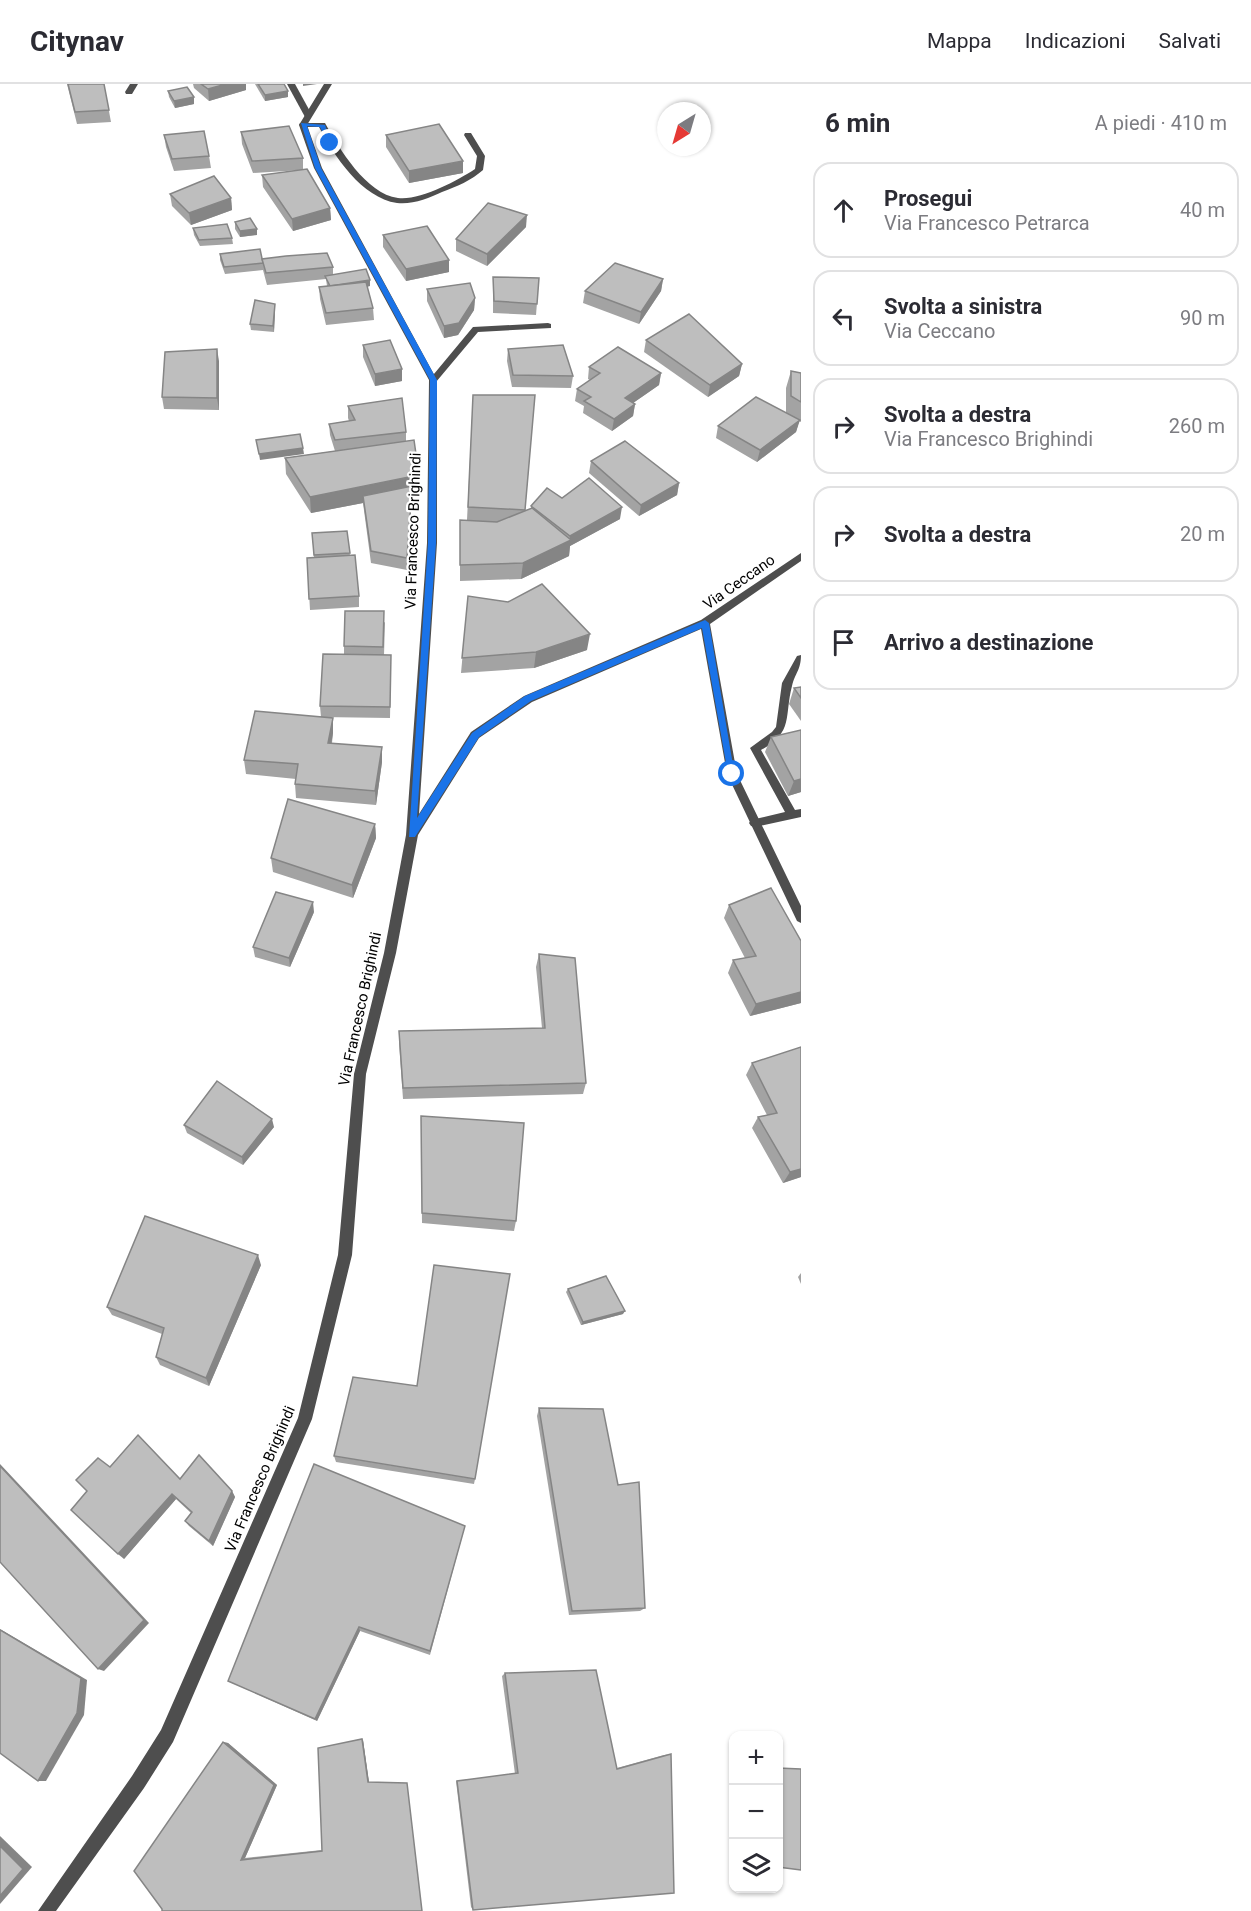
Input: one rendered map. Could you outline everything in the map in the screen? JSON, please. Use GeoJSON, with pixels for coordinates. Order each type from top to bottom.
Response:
{"type":"FeatureCollection","features":[{"type":"Feature","properties":{"kind":"street"},"geometry":{"type":"LineString","coordinates":[[129,92],[134,84]]}},
{"type":"Feature","properties":{"kind":"street","name":"Via Francesco Brighindi"},"geometry":{"type":"LineString","coordinates":[[46,1911],[132,1792],[167,1736],[305,1419],[345,1255],[360,1074],[390,953],[412,834],[432,543],[433,380],[318,168],[306,120],[291,84]]}},
{"type":"Feature","properties":{"kind":"street"},"geometry":{"type":"LineString","coordinates":[[328,84],[306,120],[322,125],[330,143],[345,165],[378,192],[398,201],[439,191],[465,181],[479,170],[481,156],[468,135]]}},
{"type":"Feature","properties":{"kind":"street"},"geometry":{"type":"LineString","coordinates":[[433,380],[476,329],[548,326]]}},
{"type":"Feature","properties":{"kind":"street","name":"Via Ceccano"},"geometry":{"type":"LineString","coordinates":[[412,834],[476,735],[528,699],[705,623],[801,556]]}},
{"type":"Feature","properties":{"kind":"street"},"geometry":{"type":"LineString","coordinates":[[705,623],[732,774],[801,918]]}},
{"type":"Feature","properties":{"kind":"street"},"geometry":{"type":"LineString","coordinates":[[755,823],[797,814],[754,748],[770,741],[783,726],[787,682],[801,659]]}},
{"type":"Feature","properties":{"kind":"building"},"geometry":{"type":"Polygon","coordinates":[[[68,84],[104,84],[109,110],[75,112],[68,84]]]}},
{"type":"Feature","properties":{"kind":"building"},"geometry":{"type":"Polygon","coordinates":[[[201,84],[226,84],[208,89],[201,84]]]}},
{"type":"Feature","properties":{"kind":"building"},"geometry":{"type":"Polygon","coordinates":[[[258,84],[284,84],[288,91],[265,95],[258,84]]]}},
{"type":"Feature","properties":{"kind":"building"},"geometry":{"type":"Polygon","coordinates":[[[187,87],[194,97],[174,101],[168,91],[187,87]]]}},
{"type":"Feature","properties":{"kind":"building"},"geometry":{"type":"Polygon","coordinates":[[[439,124],[463,161],[409,171],[386,135],[439,124]]]}},
{"type":"Feature","properties":{"kind":"building"},"geometry":{"type":"Polygon","coordinates":[[[289,126],[303,158],[252,161],[241,132],[289,126]]]}},
{"type":"Feature","properties":{"kind":"building"},"geometry":{"type":"Polygon","coordinates":[[[204,131],[209,156],[172,159],[164,135],[204,131]]]}},
{"type":"Feature","properties":{"kind":"building"},"geometry":{"type":"Polygon","coordinates":[[[307,169],[330,208],[292,219],[262,175],[307,169]]]}},
{"type":"Feature","properties":{"kind":"building"},"geometry":{"type":"Polygon","coordinates":[[[214,176],[231,198],[189,213],[170,194],[214,176]]]}},
{"type":"Feature","properties":{"kind":"building"},"geometry":{"type":"Polygon","coordinates":[[[488,203],[527,215],[487,254],[456,239],[488,203]]]}},
{"type":"Feature","properties":{"kind":"building"},"geometry":{"type":"Polygon","coordinates":[[[250,218],[257,229],[240,231],[235,222],[250,218]]]}},
{"type":"Feature","properties":{"kind":"building"},"geometry":{"type":"Polygon","coordinates":[[[227,224],[232,238],[199,240],[193,228],[227,224]]]}},
{"type":"Feature","properties":{"kind":"building"},"geometry":{"type":"Polygon","coordinates":[[[427,226],[449,260],[406,269],[383,235],[427,226]]]}},
{"type":"Feature","properties":{"kind":"building"},"geometry":{"type":"Polygon","coordinates":[[[260,249],[263,263],[224,267],[220,254],[260,249]]]}},
{"type":"Feature","properties":{"kind":"building"},"geometry":{"type":"Polygon","coordinates":[[[327,253],[333,267],[266,273],[262,259],[286,256],[327,253]]]}},
{"type":"Feature","properties":{"kind":"building"},"geometry":{"type":"Polygon","coordinates":[[[615,263],[663,279],[641,312],[585,291],[615,263]]]}},
{"type":"Feature","properties":{"kind":"building"},"geometry":{"type":"Polygon","coordinates":[[[366,269],[370,280],[330,286],[325,276],[366,269]]]}},
{"type":"Feature","properties":{"kind":"building"},"geometry":{"type":"Polygon","coordinates":[[[493,277],[539,278],[537,304],[494,301],[493,277]]]}},
{"type":"Feature","properties":{"kind":"building"},"geometry":{"type":"Polygon","coordinates":[[[366,282],[373,308],[326,313],[319,287],[366,282]]]}},
{"type":"Feature","properties":{"kind":"building"},"geometry":{"type":"Polygon","coordinates":[[[470,283],[475,298],[459,323],[444,326],[427,289],[470,283]]]}},
{"type":"Feature","properties":{"kind":"building"},"geometry":{"type":"Polygon","coordinates":[[[255,300],[275,304],[273,326],[250,324],[255,300]]]}},
{"type":"Feature","properties":{"kind":"building"},"geometry":{"type":"Polygon","coordinates":[[[689,314],[742,364],[710,385],[646,340],[689,314]]]}},
{"type":"Feature","properties":{"kind":"building"},"geometry":{"type":"Polygon","coordinates":[[[390,340],[402,369],[375,374],[363,345],[390,340]]]}},
{"type":"Feature","properties":{"kind":"building"},"geometry":{"type":"Polygon","coordinates":[[[563,345],[573,376],[513,375],[508,349],[563,345]]]}},
{"type":"Feature","properties":{"kind":"building"},"geometry":{"type":"Polygon","coordinates":[[[618,347],[661,373],[625,398],[635,404],[614,419],[584,401],[591,397],[577,389],[600,373],[589,367],[618,347]]]}},
{"type":"Feature","properties":{"kind":"building"},"geometry":{"type":"Polygon","coordinates":[[[217,349],[217,398],[162,397],[165,352],[217,349]]]}},
{"type":"Feature","properties":{"kind":"building"},"geometry":{"type":"Polygon","coordinates":[[[791,371],[801,373],[801,402],[791,396],[791,371]]]}},
{"type":"Feature","properties":{"kind":"building"},"geometry":{"type":"Polygon","coordinates":[[[473,395],[535,395],[525,510],[468,507],[473,395]]]}},
{"type":"Feature","properties":{"kind":"building"},"geometry":{"type":"Polygon","coordinates":[[[756,397],[800,420],[760,450],[718,426],[756,397]]]}},
{"type":"Feature","properties":{"kind":"building"},"geometry":{"type":"Polygon","coordinates":[[[402,398],[406,432],[335,440],[329,424],[355,420],[348,406],[402,398]]]}},
{"type":"Feature","properties":{"kind":"building"},"geometry":{"type":"Polygon","coordinates":[[[300,434],[303,448],[259,454],[256,440],[300,434]]]}},
{"type":"Feature","properties":{"kind":"building"},"geometry":{"type":"Polygon","coordinates":[[[414,440],[419,475],[310,497],[285,458],[414,440]]]}},
{"type":"Feature","properties":{"kind":"building"},"geometry":{"type":"Polygon","coordinates":[[[625,441],[679,483],[641,505],[591,461],[625,441]]]}},
{"type":"Feature","properties":{"kind":"building"},"geometry":{"type":"Polygon","coordinates":[[[589,478],[622,507],[570,536],[531,506],[547,488],[562,498],[589,478]]]}},
{"type":"Feature","properties":{"kind":"building"},"geometry":{"type":"Polygon","coordinates":[[[412,486],[407,558],[371,551],[363,496],[412,486]]]}},
{"type":"Feature","properties":{"kind":"building"},"geometry":{"type":"Polygon","coordinates":[[[532,508],[571,540],[523,563],[460,565],[460,520],[497,522],[532,508]]]}},
{"type":"Feature","properties":{"kind":"building"},"geometry":{"type":"Polygon","coordinates":[[[347,531],[350,553],[314,555],[312,533],[347,531]]]}},
{"type":"Feature","properties":{"kind":"building"},"geometry":{"type":"Polygon","coordinates":[[[355,555],[359,596],[309,599],[307,558],[355,555]]]}},
{"type":"Feature","properties":{"kind":"building"},"geometry":{"type":"Polygon","coordinates":[[[542,584],[590,634],[536,652],[462,658],[468,596],[508,602],[542,584]]]}},
{"type":"Feature","properties":{"kind":"building"},"geometry":{"type":"Polygon","coordinates":[[[345,611],[384,611],[383,647],[344,646],[345,611]]]}},
{"type":"Feature","properties":{"kind":"building"},"geometry":{"type":"Polygon","coordinates":[[[323,654],[391,655],[390,707],[320,706],[323,654]]]}},
{"type":"Feature","properties":{"kind":"building"},"geometry":{"type":"Polygon","coordinates":[[[801,687],[801,698],[794,688],[801,687]]]}},
{"type":"Feature","properties":{"kind":"building"},"geometry":{"type":"Polygon","coordinates":[[[255,711],[333,718],[328,743],[382,747],[375,791],[295,784],[298,764],[244,760],[255,711]]]}},
{"type":"Feature","properties":{"kind":"building"},"geometry":{"type":"Polygon","coordinates":[[[801,730],[801,779],[794,781],[771,737],[801,730]]]}},
{"type":"Feature","properties":{"kind":"building"},"geometry":{"type":"Polygon","coordinates":[[[288,799],[375,824],[352,885],[271,858],[288,799]]]}},
{"type":"Feature","properties":{"kind":"building"},"geometry":{"type":"Polygon","coordinates":[[[771,888],[801,941],[801,992],[756,1004],[733,960],[756,956],[729,905],[771,888]]]}},
{"type":"Feature","properties":{"kind":"building"},"geometry":{"type":"Polygon","coordinates":[[[276,892],[313,902],[289,958],[253,947],[276,892]]]}},
{"type":"Feature","properties":{"kind":"building"},"geometry":{"type":"Polygon","coordinates":[[[539,954],[575,958],[586,1083],[403,1088],[399,1031],[545,1028],[539,954]]]}},
{"type":"Feature","properties":{"kind":"building"},"geometry":{"type":"Polygon","coordinates":[[[801,1047],[801,1169],[790,1172],[758,1117],[777,1113],[752,1063],[801,1047]]]}},
{"type":"Feature","properties":{"kind":"building"},"geometry":{"type":"Polygon","coordinates":[[[217,1081],[272,1119],[242,1157],[184,1125],[217,1081]]]}},
{"type":"Feature","properties":{"kind":"building"},"geometry":{"type":"Polygon","coordinates":[[[421,1116],[524,1123],[516,1221],[422,1213],[421,1116]]]}},
{"type":"Feature","properties":{"kind":"building"},"geometry":{"type":"Polygon","coordinates":[[[145,1216],[258,1255],[206,1378],[156,1357],[164,1328],[107,1307],[145,1216]]]}},
{"type":"Feature","properties":{"kind":"building"},"geometry":{"type":"Polygon","coordinates":[[[434,1265],[510,1274],[475,1479],[334,1456],[353,1377],[417,1386],[434,1265]]]}},
{"type":"Feature","properties":{"kind":"building"},"geometry":{"type":"Polygon","coordinates":[[[606,1276],[625,1311],[583,1322],[568,1289],[606,1276]]]}},
{"type":"Feature","properties":{"kind":"building"},"geometry":{"type":"Polygon","coordinates":[[[539,1408],[603,1409],[618,1485],[639,1482],[645,1608],[572,1611],[539,1408]]]}},
{"type":"Feature","properties":{"kind":"building"},"geometry":{"type":"Polygon","coordinates":[[[138,1435],[180,1479],[199,1455],[232,1491],[209,1541],[185,1521],[192,1512],[172,1494],[118,1554],[71,1510],[87,1491],[76,1480],[98,1458],[110,1467],[138,1435]]]}},
{"type":"Feature","properties":{"kind":"building"},"geometry":{"type":"Polygon","coordinates":[[[314,1464],[465,1526],[430,1651],[359,1627],[315,1719],[228,1681],[314,1464]]]}},
{"type":"Feature","properties":{"kind":"building"},"geometry":{"type":"Polygon","coordinates":[[[0,1466],[144,1620],[98,1669],[0,1562],[0,1466]]]}},
{"type":"Feature","properties":{"kind":"building"},"geometry":{"type":"Polygon","coordinates":[[[0,1630],[81,1678],[77,1713],[38,1781],[0,1753],[0,1630]]]}},
{"type":"Feature","properties":{"kind":"building"},"geometry":{"type":"Polygon","coordinates":[[[596,1670],[617,1769],[671,1754],[674,1893],[473,1910],[457,1781],[518,1773],[505,1673],[596,1670]]]}},
{"type":"Feature","properties":{"kind":"building"},"geometry":{"type":"Polygon","coordinates":[[[362,1739],[368,1782],[407,1783],[422,1911],[162,1911],[134,1871],[223,1742],[274,1785],[241,1860],[322,1851],[318,1748],[362,1739]]]}},
{"type":"Feature","properties":{"kind":"building"},"geometry":{"type":"Polygon","coordinates":[[[783,1768],[801,1769],[801,1870],[783,1868],[783,1768]]]}},
{"type":"Feature","properties":{"kind":"building"},"geometry":{"type":"Polygon","coordinates":[[[0,1846],[23,1869],[0,1896],[0,1846]]]}},
{"type":"Feature","properties":{"kind":"route"},"geometry":{"type":"LineString","coordinates":[[330,143],[322,125],[303,124],[318,168],[433,380],[432,543],[412,834],[476,735],[528,699],[705,623],[732,774]]}}]}
